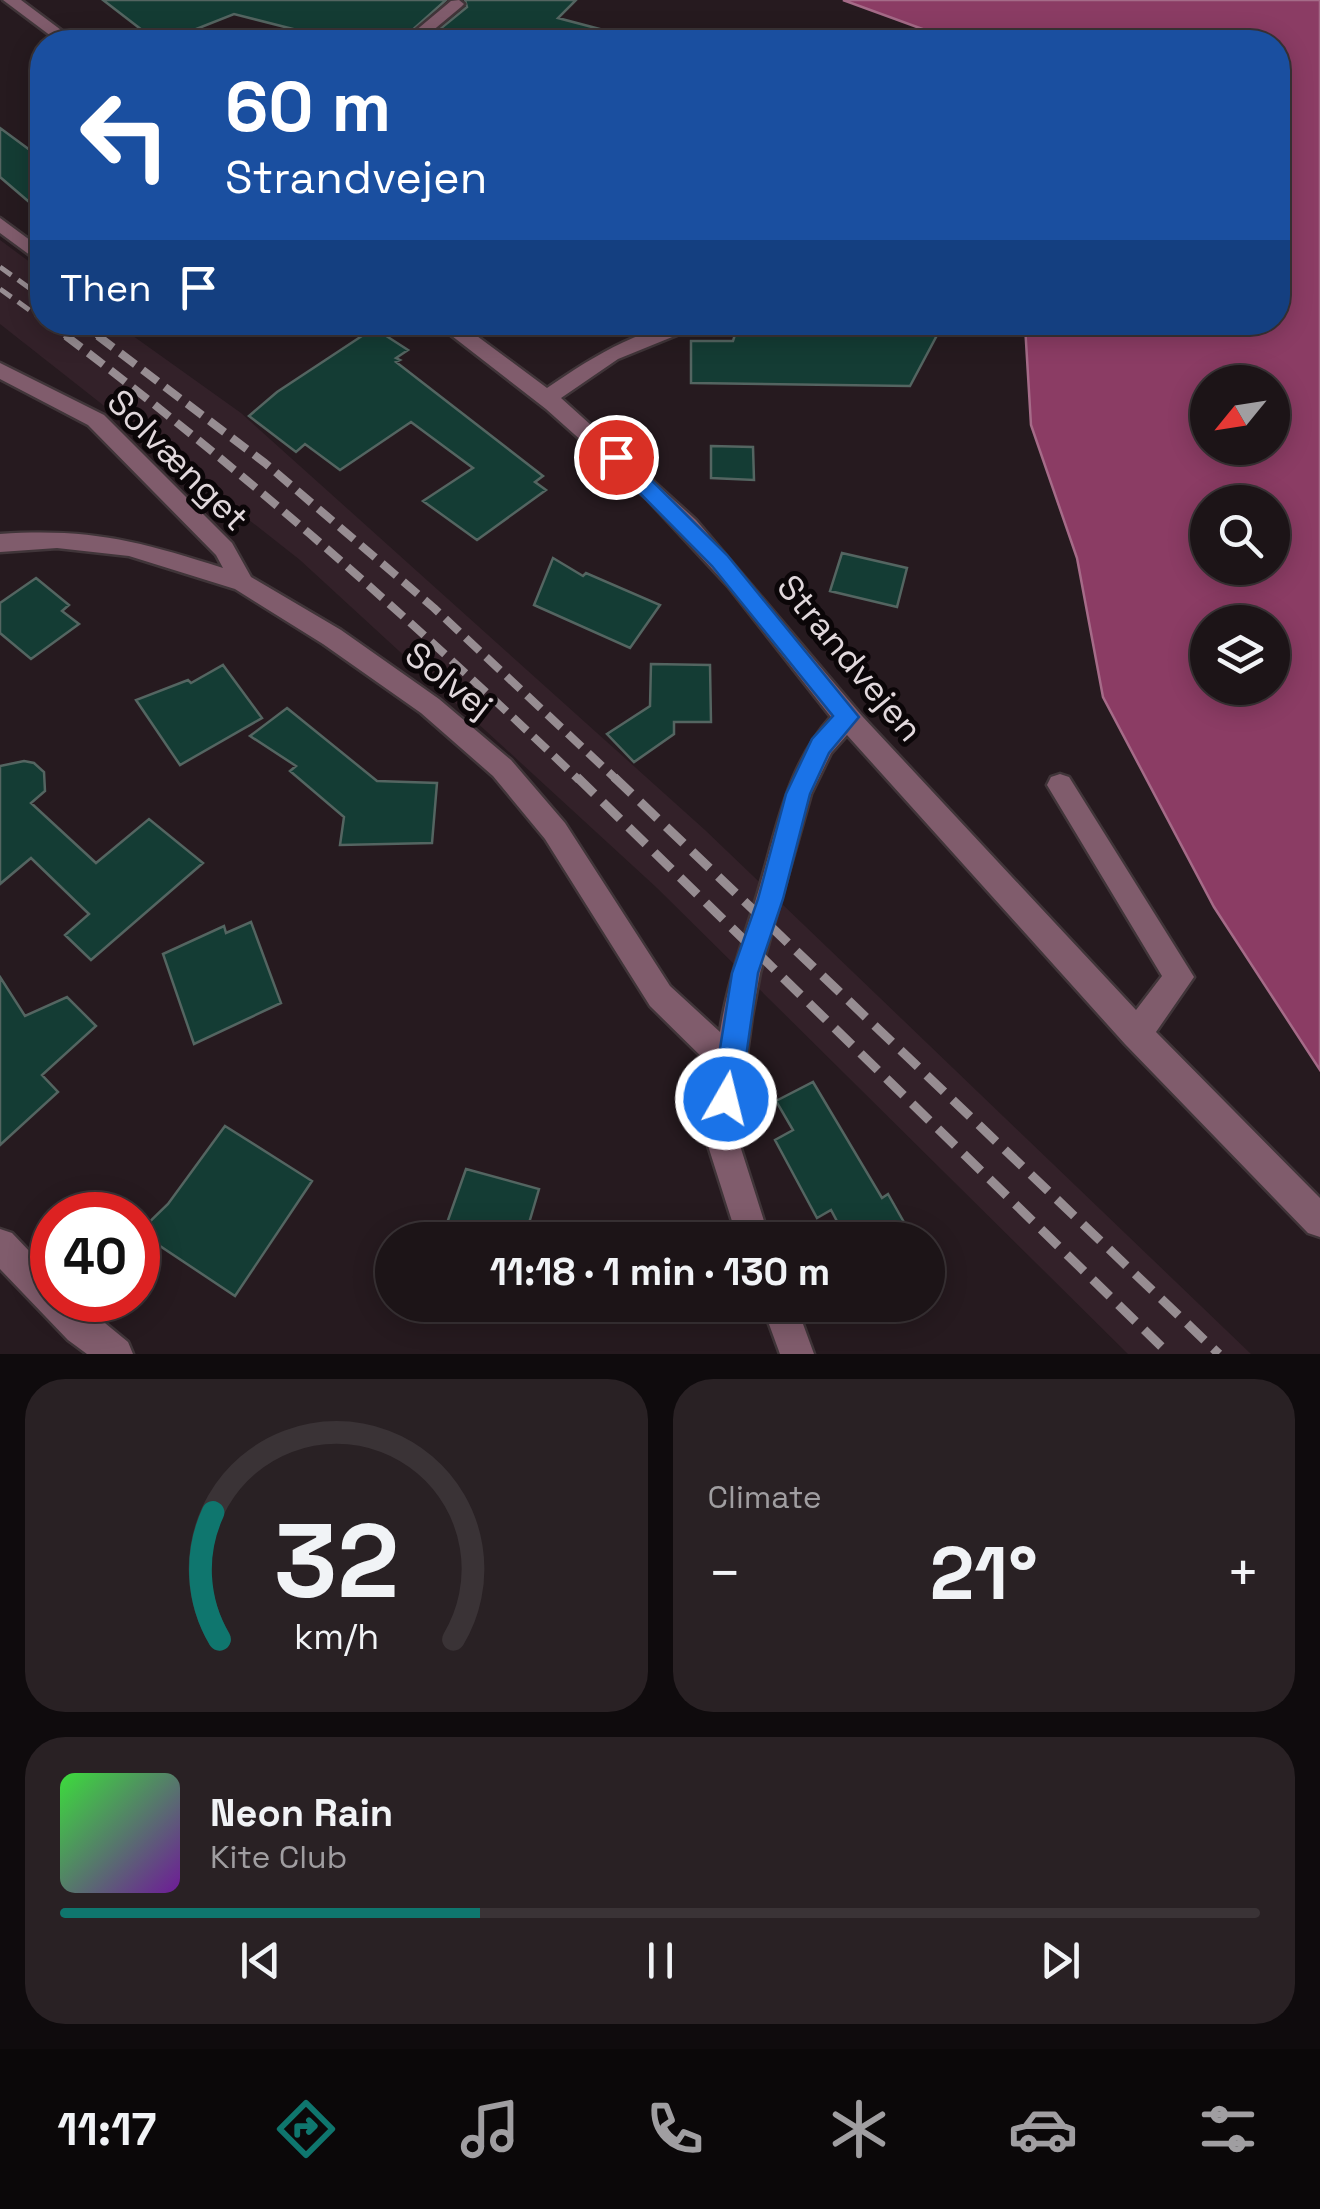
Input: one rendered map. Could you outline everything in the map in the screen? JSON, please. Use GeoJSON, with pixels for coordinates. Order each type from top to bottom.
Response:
{"type":"FeatureCollection","features":[{"type":"Feature","properties":{"kind":"street"},"geometry":{"type":"LineString","coordinates":[[11,0],[52,30]]}},
{"type":"Feature","properties":{"kind":"street"},"geometry":{"type":"LineString","coordinates":[[425,30],[456,4]]}},
{"type":"Feature","properties":{"kind":"street"},"geometry":{"type":"LineString","coordinates":[[0,224],[30,248]]}},
{"type":"Feature","properties":{"kind":"street","name":"Strandvejen"},"geometry":{"type":"LineString","coordinates":[[462,335],[547,398],[616,457],[720,560],[847,717],[1170,1072],[1320,1221]]}},
{"type":"Feature","properties":{"kind":"street"},"geometry":{"type":"LineString","coordinates":[[547,398],[611,354],[663,335]]}},
{"type":"Feature","properties":{"kind":"street","name":"Solvænget"},"geometry":{"type":"LineString","coordinates":[[0,370],[96,420],[224,549],[243,583]]}},
{"type":"Feature","properties":{"kind":"street","name":"Solvej"},"geometry":{"type":"LineString","coordinates":[[0,543],[57,539],[129,547],[243,583],[332,636],[430,706],[502,768],[555,831],[660,996],[731,1064]]}},
{"type":"Feature","properties":{"kind":"street"},"geometry":{"type":"LineString","coordinates":[[748,1222],[720,1133],[745,973],[798,794],[821,746],[847,717]]}},
{"type":"Feature","properties":{"kind":"street"},"geometry":{"type":"LineString","coordinates":[[1060,785],[1178,977],[1136,1034]]}},
{"type":"Feature","properties":{"kind":"street"},"geometry":{"type":"LineString","coordinates":[[0,1245],[80,1328],[116,1354]]}},
{"type":"Feature","properties":{"kind":"street"},"geometry":{"type":"LineString","coordinates":[[785,1322],[797,1354]]}},
{"type":"Feature","properties":{"kind":"shaded area"},"geometry":{"type":"Polygon","coordinates":[[[843,0],[1320,0],[1320,1070],[1214,907],[1103,697],[1077,558],[1031,425],[1026,335],[1290,335],[1290,30],[925,30],[843,0]]]}},
{"type":"Feature","properties":{"kind":"shaded area"},"geometry":{"type":"Polygon","coordinates":[[[0,240],[30,262],[30,335],[132,335],[241,413],[705,830],[1251,1354],[1128,1354],[657,888],[300,560],[0,324],[0,240]]]}},
{"type":"Feature","properties":{"kind":"building"},"geometry":{"type":"Polygon","coordinates":[[[103,0],[446,0],[412,30],[297,30],[234,14],[194,30],[142,30],[103,0]]]}},
{"type":"Feature","properties":{"kind":"building"},"geometry":{"type":"Polygon","coordinates":[[[465,0],[576,0],[558,18],[603,30],[439,30],[467,7],[465,0]]]}},
{"type":"Feature","properties":{"kind":"building"},"geometry":{"type":"Polygon","coordinates":[[[0,128],[30,150],[30,203],[0,177],[0,128]]]}},
{"type":"Feature","properties":{"kind":"building"},"geometry":{"type":"Polygon","coordinates":[[[363,335],[385,335],[408,350],[396,362],[543,476],[535,482],[546,490],[477,540],[423,501],[473,468],[411,422],[340,470],[305,444],[296,452],[249,416],[277,392],[363,335]]]}},
{"type":"Feature","properties":{"kind":"building"},"geometry":{"type":"Polygon","coordinates":[[[735,335],[937,335],[910,386],[691,383],[691,341],[733,341],[735,335]]]}},
{"type":"Feature","properties":{"kind":"building"},"geometry":{"type":"Polygon","coordinates":[[[711,446],[753,447],[754,480],[711,478],[711,446]]]}},
{"type":"Feature","properties":{"kind":"building"},"geometry":{"type":"Polygon","coordinates":[[[842,553],[907,568],[897,607],[830,591],[842,553]]]}},
{"type":"Feature","properties":{"kind":"building"},"geometry":{"type":"Polygon","coordinates":[[[553,558],[583,576],[586,573],[660,605],[630,648],[534,605],[553,558]]]}},
{"type":"Feature","properties":{"kind":"building"},"geometry":{"type":"Polygon","coordinates":[[[36,578],[69,605],[62,611],[79,624],[31,659],[0,633],[0,603],[36,578]]]}},
{"type":"Feature","properties":{"kind":"building"},"geometry":{"type":"Polygon","coordinates":[[[651,664],[710,665],[711,722],[674,722],[674,734],[634,762],[607,734],[650,706],[651,664]]]}},
{"type":"Feature","properties":{"kind":"building"},"geometry":{"type":"Polygon","coordinates":[[[223,665],[262,718],[180,765],[136,700],[188,680],[191,683],[223,665]]]}},
{"type":"Feature","properties":{"kind":"building"},"geometry":{"type":"Polygon","coordinates":[[[287,708],[377,781],[437,783],[432,843],[340,845],[344,817],[290,771],[296,766],[250,736],[287,708]]]}},
{"type":"Feature","properties":{"kind":"building"},"geometry":{"type":"Polygon","coordinates":[[[34,763],[44,772],[45,791],[31,803],[96,863],[149,819],[203,863],[91,960],[65,935],[89,914],[31,858],[0,884],[0,766],[34,763]]]}},
{"type":"Feature","properties":{"kind":"building"},"geometry":{"type":"Polygon","coordinates":[[[251,922],[281,1003],[194,1044],[163,954],[224,926],[226,933],[251,922]]]}},
{"type":"Feature","properties":{"kind":"building"},"geometry":{"type":"Polygon","coordinates":[[[0,977],[25,1016],[67,997],[96,1026],[42,1075],[58,1092],[0,1145],[0,977]]]}},
{"type":"Feature","properties":{"kind":"building"},"geometry":{"type":"Polygon","coordinates":[[[813,1082],[882,1198],[888,1194],[904,1222],[837,1222],[831,1210],[817,1218],[775,1140],[793,1130],[776,1101],[813,1082]]]}},
{"type":"Feature","properties":{"kind":"building"},"geometry":{"type":"Polygon","coordinates":[[[225,1126],[312,1181],[235,1296],[160,1246],[160,1212],[225,1126]]]}},
{"type":"Feature","properties":{"kind":"building"},"geometry":{"type":"Polygon","coordinates":[[[466,1169],[539,1189],[529,1222],[447,1222],[466,1169]]]}},
{"type":"Feature","properties":{"kind":"railway"},"geometry":{"type":"LineString","coordinates":[[0,267],[30,288]]}},
{"type":"Feature","properties":{"kind":"railway"},"geometry":{"type":"LineString","coordinates":[[0,289],[30,310]]}},
{"type":"Feature","properties":{"kind":"railway"},"geometry":{"type":"LineString","coordinates":[[64,335],[69,339]]}},
{"type":"Feature","properties":{"kind":"railway"},"geometry":{"type":"LineString","coordinates":[[96,335],[101,339]]}},
{"type":"Feature","properties":{"kind":"railway"},"geometry":{"type":"LineString","coordinates":[[66,336],[329,550],[579,780]]}},
{"type":"Feature","properties":{"kind":"railway"},"geometry":{"type":"LineString","coordinates":[[98,336],[265,463],[434,608],[617,780]]}},
{"type":"Feature","properties":{"kind":"railway"},"geometry":{"type":"LineString","coordinates":[[577,777],[1169,1354]]}},
{"type":"Feature","properties":{"kind":"railway"},"geometry":{"type":"LineString","coordinates":[[614,777],[1219,1354]]}},
{"type":"Feature","properties":{"kind":"route"},"geometry":{"type":"LineString","coordinates":[[616,457],[720,560],[847,717],[821,746],[798,794],[745,973],[726,1099]]}}]}
